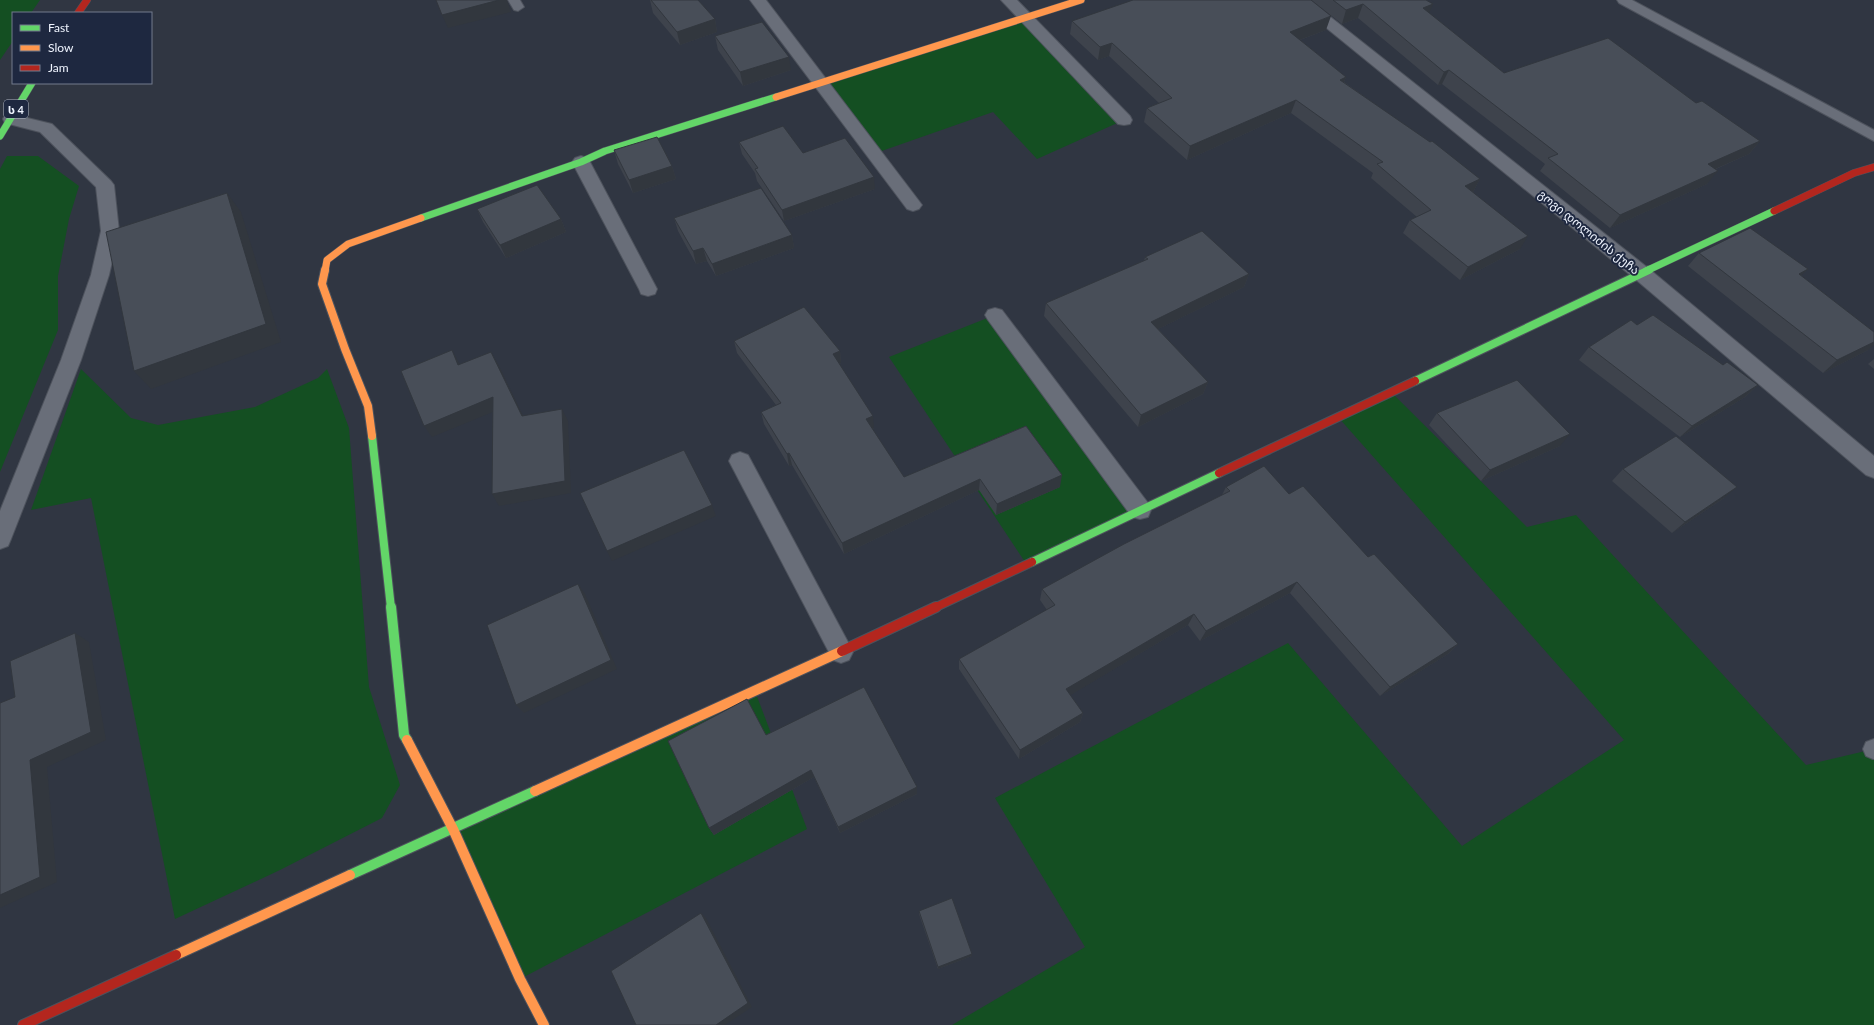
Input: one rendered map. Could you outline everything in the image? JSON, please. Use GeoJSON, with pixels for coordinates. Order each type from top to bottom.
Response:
{"type":"FeatureCollection","features":[{"type":"Feature","properties":{"kind":"main road"},"geometry":{"type":"LineString","coordinates":[[79,12],[87,0]]}},
{"type":"Feature","properties":{"kind":"main road"},"geometry":{"type":"LineString","coordinates":[[544,1025],[520,979],[452,829],[404,735],[386,554],[368,406],[345,349],[322,284],[327,260],[348,244],[581,162],[605,151],[1080,0]]}},
{"type":"Feature","properties":{"kind":"main road","name":"ს 4"},"geometry":{"type":"LineString","coordinates":[[0,136],[31,84]]}},
{"type":"Feature","properties":{"kind":"main road"},"geometry":{"type":"LineString","coordinates":[[23,1025],[841,652],[1854,173],[1874,168]]}},
{"type":"Feature","properties":{"kind":"street"},"geometry":{"type":"LineString","coordinates":[[758,0],[914,204]]}},
{"type":"Feature","properties":{"kind":"street"},"geometry":{"type":"LineString","coordinates":[[1009,0],[1124,120]]}},
{"type":"Feature","properties":{"kind":"street","name":"გოგი დოლიძის ქუჩა"},"geometry":{"type":"LineString","coordinates":[[1300,0],[1641,273],[1874,469]]}},
{"type":"Feature","properties":{"kind":"street"},"geometry":{"type":"LineString","coordinates":[[0,539],[71,360],[100,275],[110,232],[105,185],[46,128],[11,118]]}},
{"type":"Feature","properties":{"kind":"street"},"geometry":{"type":"LineString","coordinates":[[581,162],[648,289]]}},
{"type":"Feature","properties":{"kind":"street"},"geometry":{"type":"LineString","coordinates":[[996,315],[1140,510]]}},
{"type":"Feature","properties":{"kind":"street"},"geometry":{"type":"LineString","coordinates":[[740,462],[841,652]]}},
{"type":"Feature","properties":{"kind":"lane"},"geometry":{"type":"LineString","coordinates":[[1623,0],[1874,136]]}},
{"type":"Feature","properties":{"kind":"green space"},"geometry":{"type":"Polygon","coordinates":[[[0,0],[40,0],[32,12],[12,12],[12,42],[0,60],[0,0]]]}},
{"type":"Feature","properties":{"kind":"green space"},"geometry":{"type":"Polygon","coordinates":[[[1026,18],[1124,120],[1037,159],[993,112],[876,153],[820,83],[1026,18]]]}},
{"type":"Feature","properties":{"kind":"green space"},"geometry":{"type":"Polygon","coordinates":[[[7,156],[38,156],[79,186],[69,219],[58,276],[58,330],[0,472],[0,169],[7,156]]]}},
{"type":"Feature","properties":{"kind":"green space"},"geometry":{"type":"Polygon","coordinates":[[[995,315],[1140,510],[1027,565],[889,357],[995,315]]]}},
{"type":"Feature","properties":{"kind":"green space"},"geometry":{"type":"Polygon","coordinates":[[[81,369],[131,418],[158,425],[255,407],[318,378],[327,369],[349,428],[369,687],[400,785],[382,818],[280,870],[175,919],[91,498],[31,510],[81,369]]]}},
{"type":"Feature","properties":{"kind":"green space"},"geometry":{"type":"Polygon","coordinates":[[[1391,392],[1527,527],[1576,515],[1806,765],[1874,749],[1874,1025],[952,1025],[1085,947],[995,798],[1288,643],[1462,846],[1624,740],[1338,417],[1391,392]]]}},
{"type":"Feature","properties":{"kind":"green space"},"geometry":{"type":"Polygon","coordinates":[[[755,691],[807,829],[520,979],[453,829],[755,691]]]}},
{"type":"Feature","properties":{"kind":"building"},"geometry":{"type":"Polygon","coordinates":[[[436,0],[499,0],[442,15],[436,0]]]}},
{"type":"Feature","properties":{"kind":"building"},"geometry":{"type":"Polygon","coordinates":[[[651,0],[698,0],[715,19],[677,32],[651,0]]]}},
{"type":"Feature","properties":{"kind":"building"},"geometry":{"type":"Polygon","coordinates":[[[1133,0],[1311,0],[1331,16],[1290,32],[1346,77],[1340,80],[1430,142],[1432,141],[1480,179],[1465,186],[1528,236],[1468,267],[1410,220],[1431,210],[1377,164],[1383,162],[1296,100],[1190,146],[1147,108],[1172,98],[1112,43],[1100,47],[1072,21],[1133,0]]]}},
{"type":"Feature","properties":{"kind":"building"},"geometry":{"type":"Polygon","coordinates":[[[1333,0],[1426,0],[1433,4],[1423,8],[1504,73],[1608,38],[1696,103],[1702,101],[1760,141],[1708,164],[1718,171],[1620,215],[1548,158],[1558,154],[1449,70],[1444,72],[1363,4],[1346,10],[1333,0]]]}},
{"type":"Feature","properties":{"kind":"building"},"geometry":{"type":"Polygon","coordinates":[[[762,22],[789,57],[740,72],[715,36],[762,22]]]}},
{"type":"Feature","properties":{"kind":"building"},"geometry":{"type":"Polygon","coordinates":[[[783,126],[803,153],[845,138],[874,177],[782,210],[755,169],[758,168],[739,142],[783,126]]]}},
{"type":"Feature","properties":{"kind":"building"},"geometry":{"type":"Polygon","coordinates":[[[657,137],[672,166],[629,180],[614,150],[657,137]]]}},
{"type":"Feature","properties":{"kind":"building"},"geometry":{"type":"Polygon","coordinates":[[[537,185],[561,219],[500,245],[477,209],[537,185]]]}},
{"type":"Feature","properties":{"kind":"building"},"geometry":{"type":"Polygon","coordinates":[[[761,188],[792,235],[712,264],[703,248],[693,251],[674,218],[761,188]]]}},
{"type":"Feature","properties":{"kind":"building"},"geometry":{"type":"Polygon","coordinates":[[[227,193],[266,324],[134,371],[106,232],[227,193]]]}},
{"type":"Feature","properties":{"kind":"building"},"geometry":{"type":"Polygon","coordinates":[[[1750,228],[1808,269],[1799,274],[1874,332],[1874,342],[1837,360],[1699,253],[1750,228]]]}},
{"type":"Feature","properties":{"kind":"building"},"geometry":{"type":"Polygon","coordinates":[[[1202,231],[1249,274],[1151,322],[1208,382],[1141,415],[1046,303],[1148,259],[1145,257],[1202,231]]]}},
{"type":"Feature","properties":{"kind":"building"},"geometry":{"type":"Polygon","coordinates":[[[804,307],[840,351],[833,354],[873,416],[866,419],[904,477],[1026,426],[1062,475],[997,504],[980,479],[842,543],[789,453],[787,454],[761,412],[781,403],[734,341],[804,307]]]}},
{"type":"Feature","properties":{"kind":"building"},"geometry":{"type":"Polygon","coordinates":[[[1653,315],[1723,365],[1727,362],[1758,385],[1692,426],[1589,347],[1631,320],[1637,325],[1653,315]]]}},
{"type":"Feature","properties":{"kind":"building"},"geometry":{"type":"Polygon","coordinates":[[[452,350],[458,365],[491,352],[522,416],[562,409],[565,481],[492,494],[493,397],[424,426],[401,371],[452,350]]]}},
{"type":"Feature","properties":{"kind":"building"},"geometry":{"type":"Polygon","coordinates":[[[1517,380],[1570,434],[1490,470],[1437,413],[1517,380]]]}},
{"type":"Feature","properties":{"kind":"building"},"geometry":{"type":"Polygon","coordinates":[[[1676,436],[1737,487],[1685,522],[1623,469],[1676,436]]]}},
{"type":"Feature","properties":{"kind":"building"},"geometry":{"type":"Polygon","coordinates":[[[684,450],[712,505],[607,551],[580,493],[684,450]]]}},
{"type":"Feature","properties":{"kind":"building"},"geometry":{"type":"Polygon","coordinates":[[[1264,466],[1289,494],[1303,486],[1368,557],[1374,554],[1458,644],[1390,687],[1297,582],[1206,631],[1194,614],[1066,689],[1083,713],[1020,750],[959,659],[1055,605],[1042,589],[1124,544],[1230,491],[1226,487],[1264,466]]]}},
{"type":"Feature","properties":{"kind":"building"},"geometry":{"type":"Polygon","coordinates":[[[578,584],[611,660],[516,705],[487,625],[578,584]]]}},
{"type":"Feature","properties":{"kind":"building"},"geometry":{"type":"Polygon","coordinates":[[[75,633],[91,732],[30,760],[40,877],[0,895],[0,703],[15,697],[10,661],[75,633]]]}},
{"type":"Feature","properties":{"kind":"building"},"geometry":{"type":"Polygon","coordinates":[[[864,687],[917,787],[838,827],[811,770],[709,828],[668,741],[747,699],[766,735],[864,687]]]}},
{"type":"Feature","properties":{"kind":"building"},"geometry":{"type":"Polygon","coordinates":[[[952,898],[972,954],[938,967],[919,911],[952,898]]]}},
{"type":"Feature","properties":{"kind":"building"},"geometry":{"type":"Polygon","coordinates":[[[701,913],[748,1003],[716,1025],[636,1025],[611,971],[701,913]]]}},
{"type":"Feature","properties":{"kind":"traffic: fast"},"geometry":{"type":"LineString","coordinates":[[0,136],[31,84]]}},
{"type":"Feature","properties":{"kind":"traffic: fast"},"geometry":{"type":"LineString","coordinates":[[421,218],[581,162],[605,151],[776,97]]}},
{"type":"Feature","properties":{"kind":"traffic: fast"},"geometry":{"type":"LineString","coordinates":[[1415,381],[1774,211]]}},
{"type":"Feature","properties":{"kind":"traffic: fast"},"geometry":{"type":"LineString","coordinates":[[372,436],[386,554],[404,735],[407,740]]}},
{"type":"Feature","properties":{"kind":"traffic: fast"},"geometry":{"type":"LineString","coordinates":[[1032,562],[1219,473]]}},
{"type":"Feature","properties":{"kind":"traffic: fast"},"geometry":{"type":"LineString","coordinates":[[350,875],[535,791]]}},
{"type":"Feature","properties":{"kind":"traffic: slow"},"geometry":{"type":"LineString","coordinates":[[776,97],[1081,0]]}},
{"type":"Feature","properties":{"kind":"traffic: slow"},"geometry":{"type":"LineString","coordinates":[[372,436],[368,406],[345,349],[322,284],[327,260],[348,244],[421,218]]}},
{"type":"Feature","properties":{"kind":"traffic: slow"},"geometry":{"type":"LineString","coordinates":[[535,791],[842,651]]}},
{"type":"Feature","properties":{"kind":"traffic: slow"},"geometry":{"type":"LineString","coordinates":[[407,740],[453,829],[520,979],[544,1025]]}},
{"type":"Feature","properties":{"kind":"traffic: slow"},"geometry":{"type":"LineString","coordinates":[[176,955],[350,875]]}},
{"type":"Feature","properties":{"kind":"traffic: jam"},"geometry":{"type":"LineString","coordinates":[[79,12],[87,0]]}},
{"type":"Feature","properties":{"kind":"traffic: jam"},"geometry":{"type":"LineString","coordinates":[[1774,211],[1854,173],[1874,167]]}},
{"type":"Feature","properties":{"kind":"traffic: jam"},"geometry":{"type":"LineString","coordinates":[[1219,473],[1415,381]]}},
{"type":"Feature","properties":{"kind":"traffic: jam"},"geometry":{"type":"LineString","coordinates":[[842,651],[1032,562]]}},
{"type":"Feature","properties":{"kind":"traffic: jam"},"geometry":{"type":"LineString","coordinates":[[23,1025],[176,955]]}}]}
